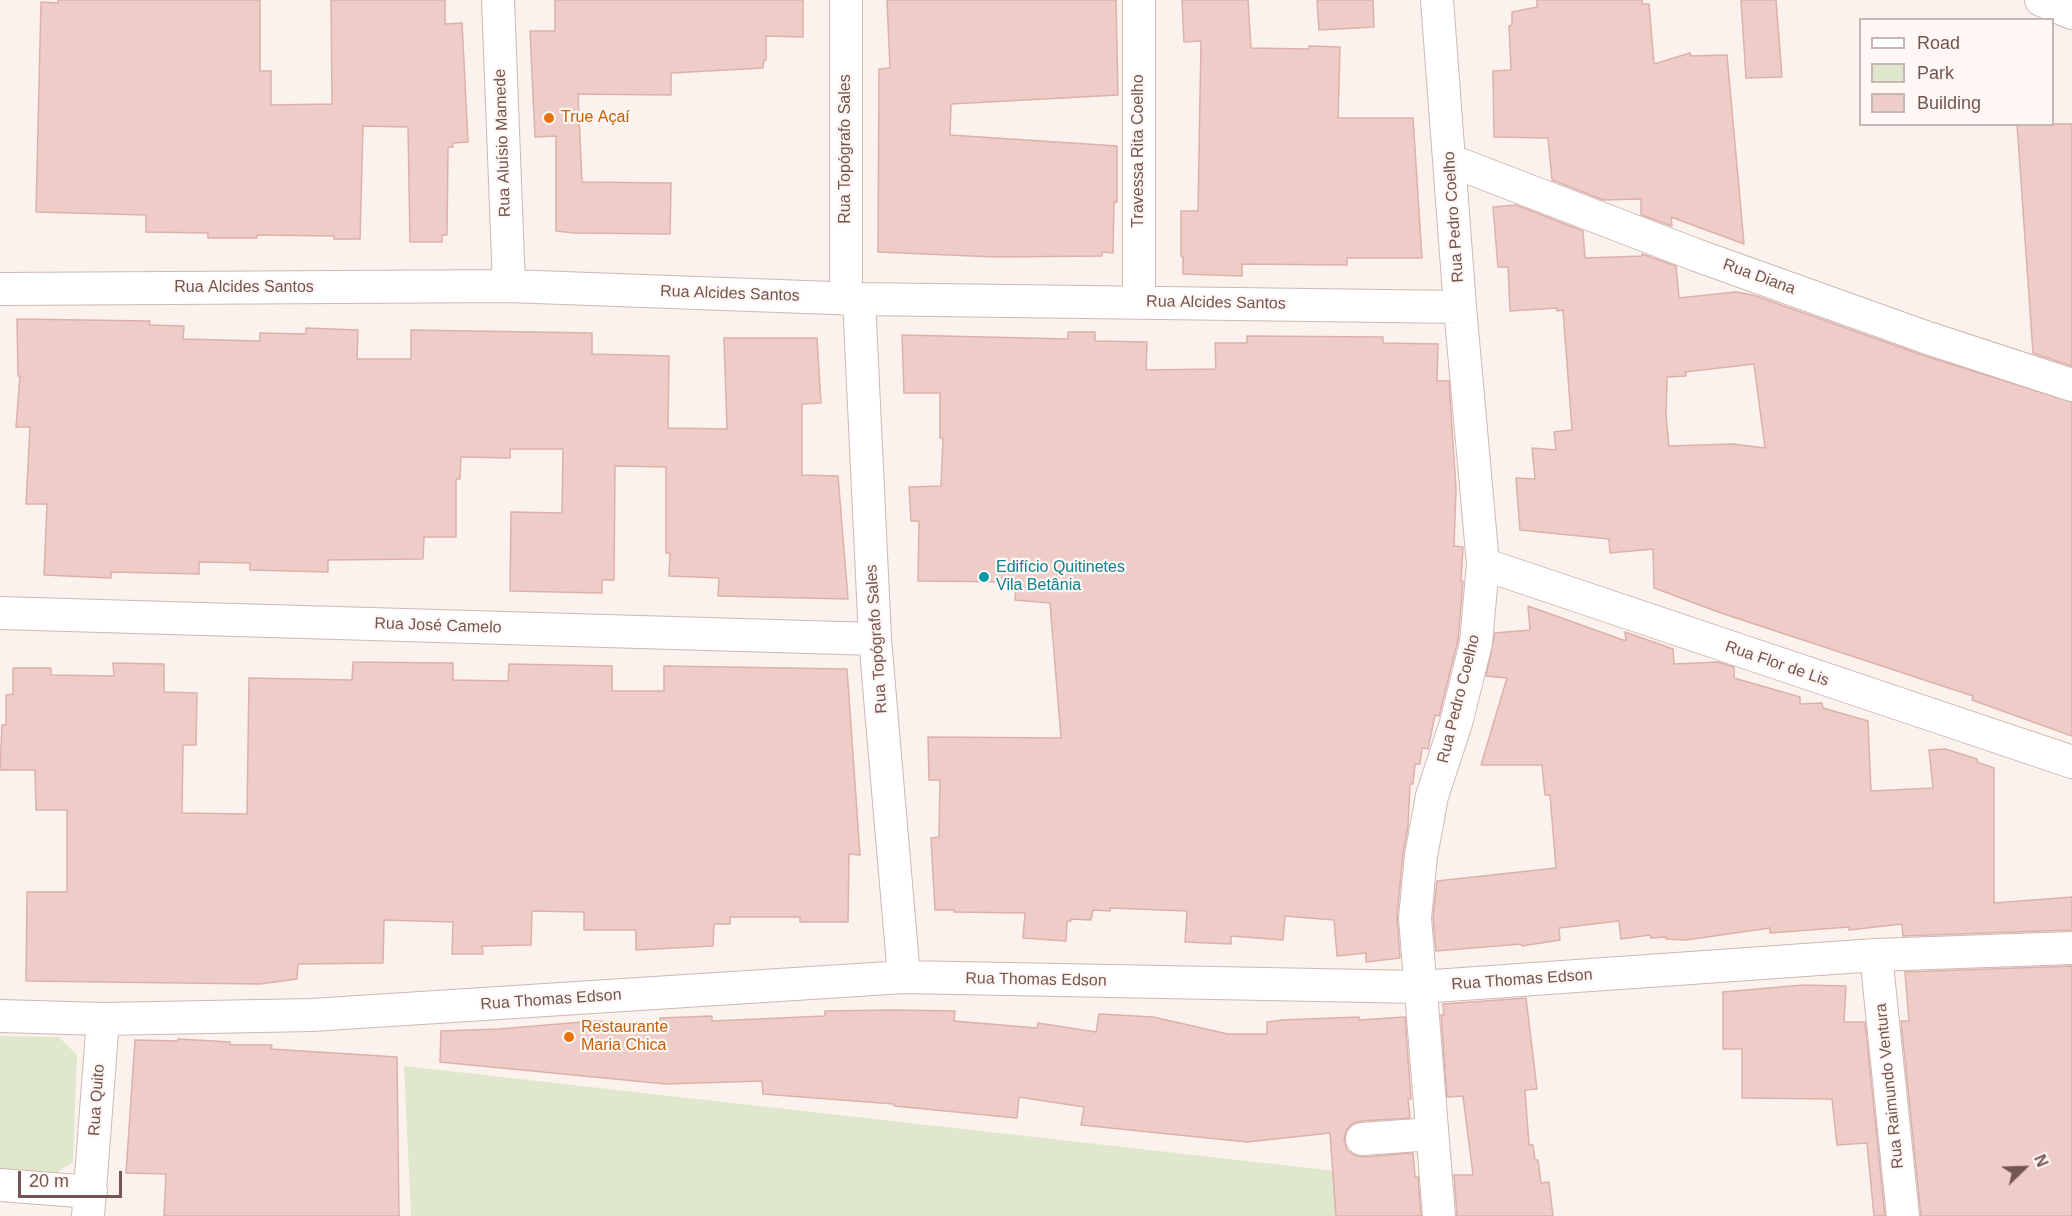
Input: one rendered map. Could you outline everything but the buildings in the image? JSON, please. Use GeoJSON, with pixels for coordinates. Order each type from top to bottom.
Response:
{"type":"FeatureCollection","features":[{"type":"Feature","properties":{"kind":"street","name":"Rua Aluísio Mamede"},"geometry":{"type":"LineString","coordinates":[[498,0],[509,286]]}},
{"type":"Feature","properties":{"kind":"street","name":"Rua Topógrafo Sales"},"geometry":{"type":"LineString","coordinates":[[846,0],[853,299],[875,639],[904,977]]}},
{"type":"Feature","properties":{"kind":"street","name":"Travessa Rita Coelho"},"geometry":{"type":"LineString","coordinates":[[1139,0],[1139,302]]}},
{"type":"Feature","properties":{"kind":"street","name":"Rua Pedro Coelho"},"geometry":{"type":"LineString","coordinates":[[1437,0],[1460,307],[1483,564],[1476,643],[1456,723],[1432,796],[1421,856],[1415,918],[1438,1216]]}},
{"type":"Feature","properties":{"kind":"street"},"geometry":{"type":"LineString","coordinates":[[2041,0],[2072,13]]}},
{"type":"Feature","properties":{"kind":"street","name":"Rua Diana"},"geometry":{"type":"LineString","coordinates":[[1449,160],[1696,255],[1928,338],[2072,386]]}},
{"type":"Feature","properties":{"kind":"street","name":"Rua Alcides Santos"},"geometry":{"type":"LineString","coordinates":[[0,289],[509,286],[853,299],[1460,307]]}},
{"type":"Feature","properties":{"kind":"street","name":"Rua Flor de Lis"},"geometry":{"type":"LineString","coordinates":[[1483,564],[2072,762]]}},
{"type":"Feature","properties":{"kind":"street","name":"Rua José Camelo"},"geometry":{"type":"LineString","coordinates":[[0,613],[875,639]]}},
{"type":"Feature","properties":{"kind":"street","name":"Rua Thomas Edson"},"geometry":{"type":"LineString","coordinates":[[0,1016],[103,1019],[312,1016],[904,977],[1420,987],[1876,956],[2072,948]]}},
{"type":"Feature","properties":{"kind":"street","name":"Rua Raimundo Ventura"},"geometry":{"type":"LineString","coordinates":[[1876,956],[1903,1216]]}},
{"type":"Feature","properties":{"kind":"street","name":"Rua Quito"},"geometry":{"type":"LineString","coordinates":[[89,1204],[103,1019]]}},
{"type":"Feature","properties":{"kind":"street"},"geometry":{"type":"LineString","coordinates":[[1362,1139],[1432,1134]]}},
{"type":"Feature","properties":{"kind":"street"},"geometry":{"type":"LineString","coordinates":[[0,1185],[89,1204]]}},
{"type":"Feature","properties":{"kind":"green space"},"geometry":{"type":"Polygon","coordinates":[[[0,1036],[59,1037],[77,1055],[73,1162],[53,1175],[0,1171],[0,1036]]]}},
{"type":"Feature","properties":{"kind":"green space"},"geometry":{"type":"Polygon","coordinates":[[[404,1066],[1336,1171],[1339,1216],[411,1216],[404,1066]]]}},
{"type":"Feature","properties":{"kind":"place","name":"True Açaí"},"geometry":{"type":"Point","coordinates":[549,118]}},
{"type":"Feature","properties":{"kind":"place","name":"Edifício Quitinetes Vila Betânia"},"geometry":{"type":"Point","coordinates":[984,577]}},
{"type":"Feature","properties":{"kind":"place","name":"Restaurante Maria Chica"},"geometry":{"type":"Point","coordinates":[569,1037]}}]}
